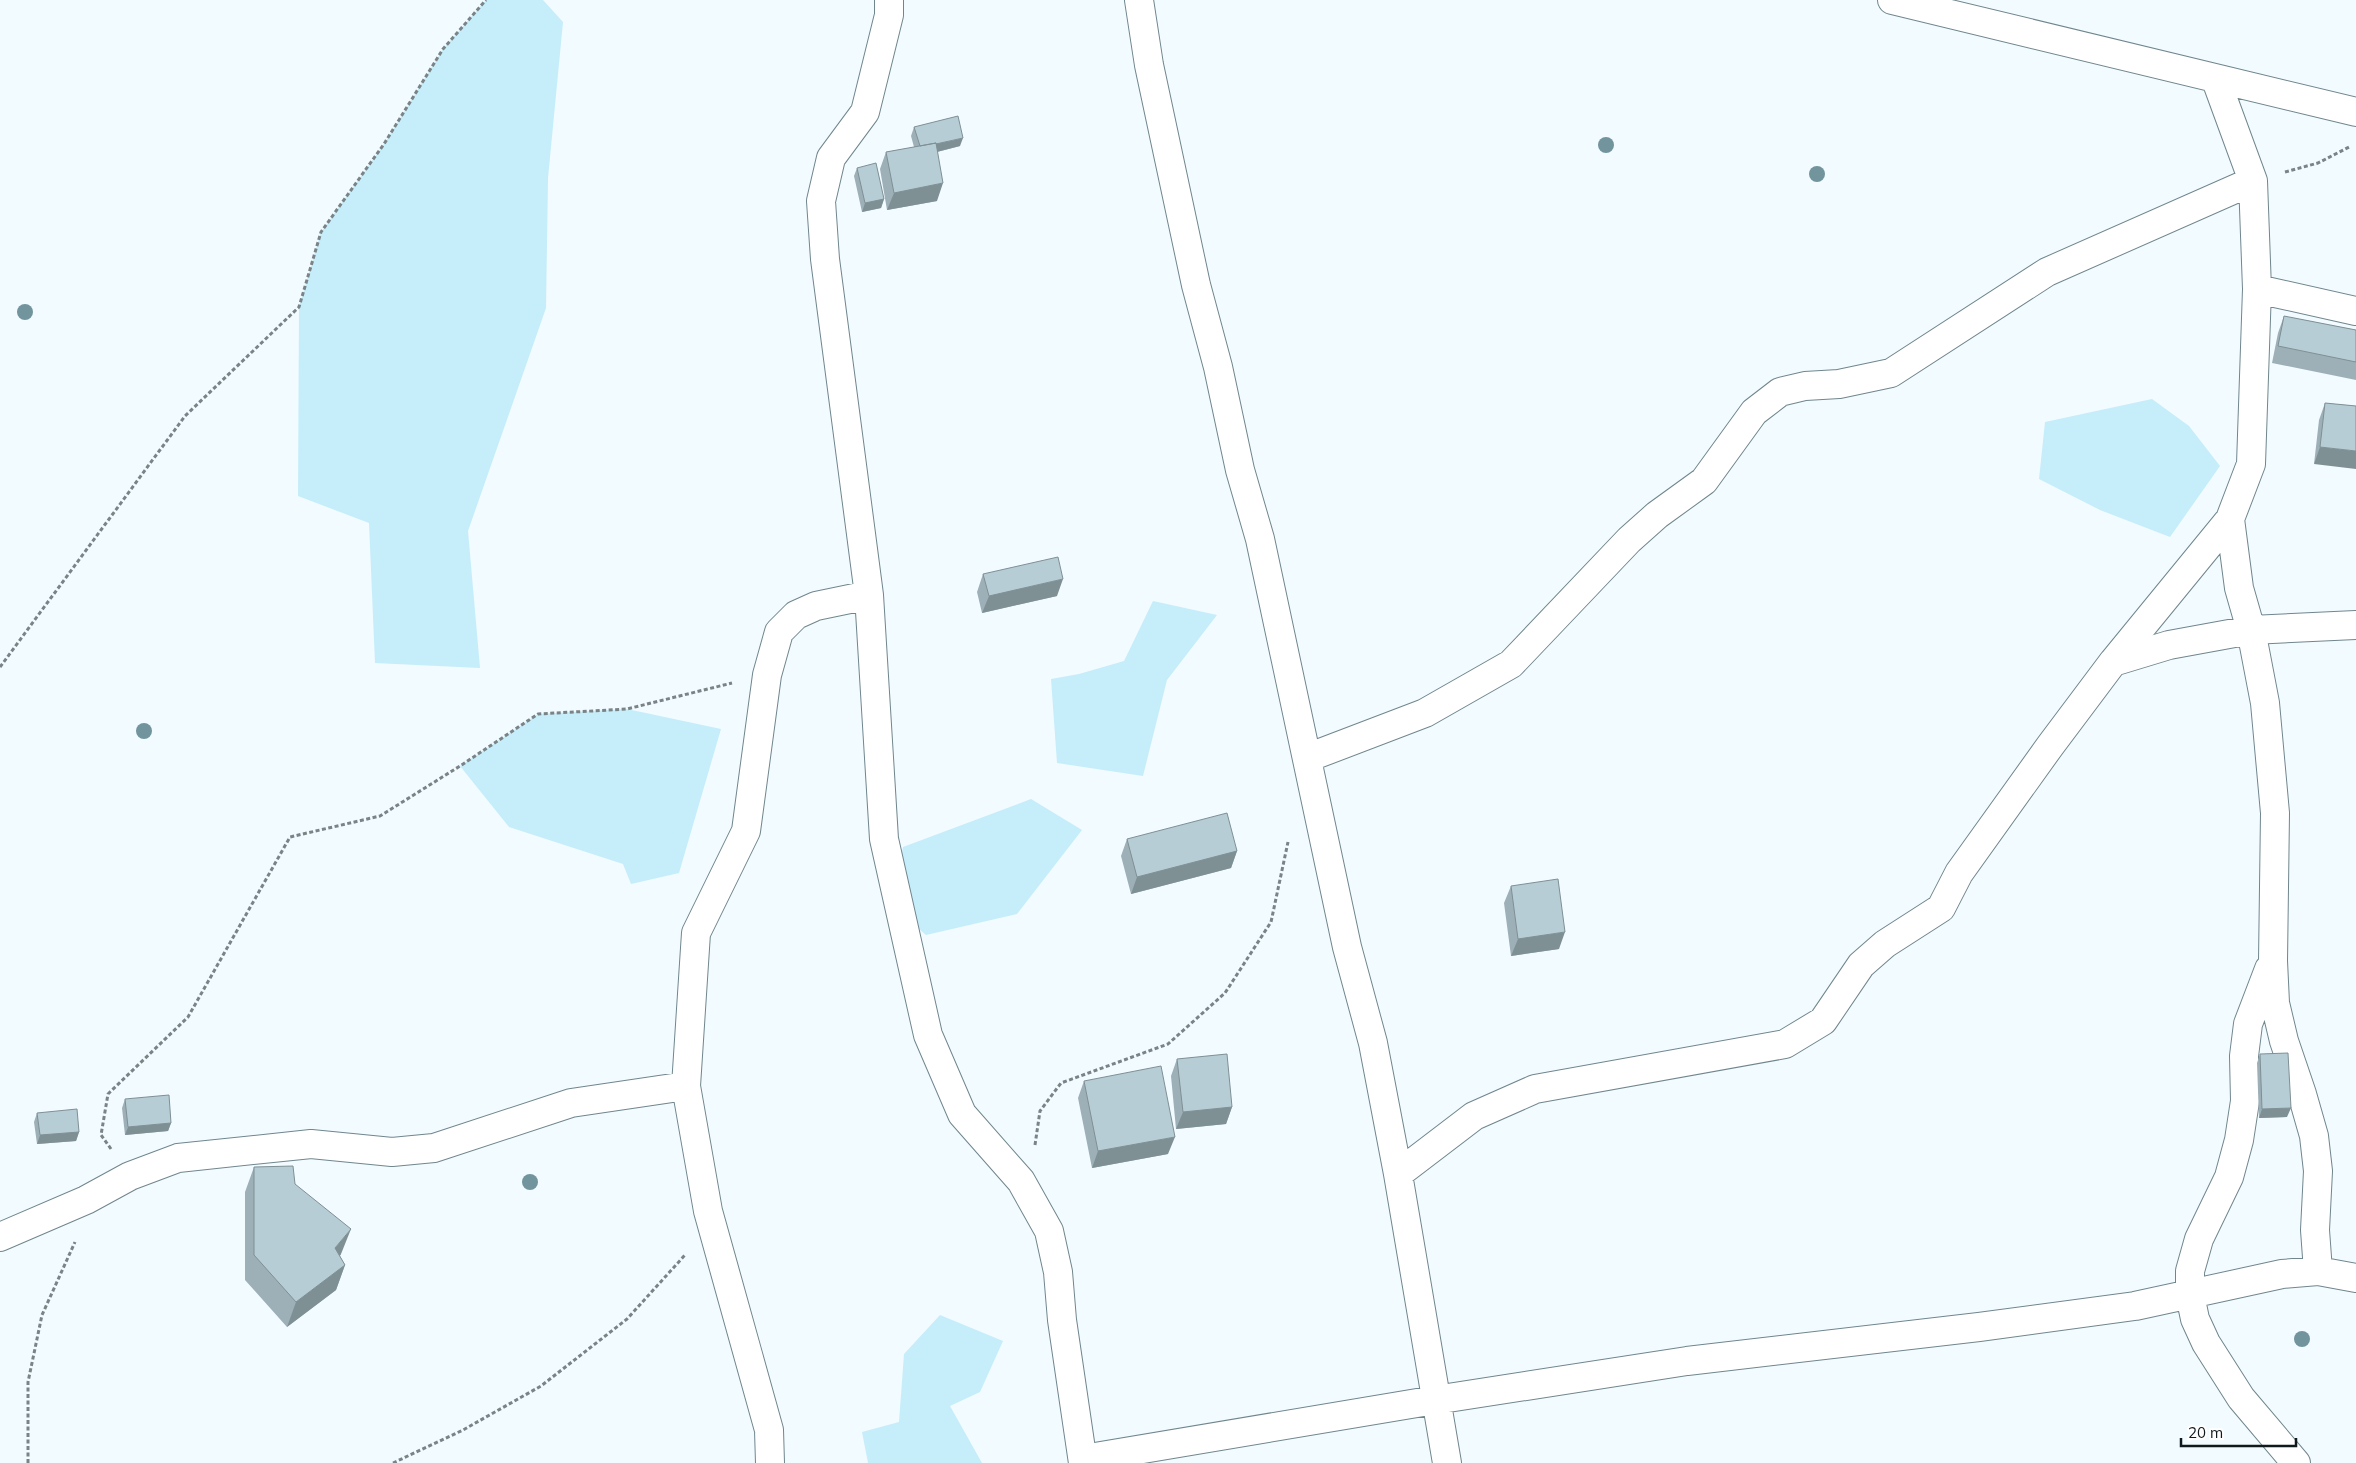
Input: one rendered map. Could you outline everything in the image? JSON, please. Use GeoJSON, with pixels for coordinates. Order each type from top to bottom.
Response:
{"type":"FeatureCollection","features":[{"type":"Feature","properties":{"kind":"street"},"geometry":{"type":"LineString","coordinates":[[889,0],[889,15],[866,112],[831,158],[821,201],[828,279],[869,595],[884,839],[928,1035],[962,1114],[1021,1180],[1049,1231],[1058,1272],[1062,1320],[1083,1461],[1435,1400],[1687,1361],[1980,1328],[2135,1306],[2282,1274],[2318,1271],[2356,1278]]}},
{"type":"Feature","properties":{"kind":"street"},"geometry":{"type":"LineString","coordinates":[[1139,0],[1152,83],[1194,276],[1218,367],[1240,470],[1260,539],[1347,947],[1373,1043],[1398,1174],[1447,1463]]}},
{"type":"Feature","properties":{"kind":"street"},"geometry":{"type":"LineString","coordinates":[[1892,0],[1954,8],[2216,80],[2356,112]]}},
{"type":"Feature","properties":{"kind":"street"},"geometry":{"type":"LineString","coordinates":[[1398,1174],[1474,1116],[1535,1089],[1785,1044],[1823,1022],[1861,965],[1885,944],[1941,908],[1959,873],[2113,662],[2230,519],[2251,464],[2257,289],[2253,181],[2216,80]]}},
{"type":"Feature","properties":{"kind":"street"},"geometry":{"type":"LineString","coordinates":[[1306,758],[1425,713],[1511,664],[1630,540],[1657,515],[1704,481],[1754,412],[1780,392],[1805,386],[1839,384],[1891,373],[2047,272],[2253,181]]}},
{"type":"Feature","properties":{"kind":"street"},"geometry":{"type":"LineString","coordinates":[[2257,289],[2356,311]]}},
{"type":"Feature","properties":{"kind":"street"},"geometry":{"type":"LineString","coordinates":[[2230,519],[2239,588],[2251,630],[2265,703],[2275,813],[2273,961],[2275,1003],[2284,1041],[2314,1136],[2318,1171],[2315,1230],[2318,1271]]}},
{"type":"Feature","properties":{"kind":"street"},"geometry":{"type":"LineString","coordinates":[[770,1463],[769,1430],[708,1211],[686,1086],[696,933],[746,831],[767,675],[779,632],[796,615],[816,606],[869,595]]}},
{"type":"Feature","properties":{"kind":"street"},"geometry":{"type":"LineString","coordinates":[[2113,662],[2169,644],[2251,630],[2356,625]]}},
{"type":"Feature","properties":{"kind":"street"},"geometry":{"type":"LineString","coordinates":[[2273,961],[2248,1024],[2244,1056],[2245,1101],[2239,1140],[2229,1177],[2199,1239],[2190,1271],[2190,1295],[2195,1318],[2206,1344],[2241,1398],[2296,1463]]}},
{"type":"Feature","properties":{"kind":"street"},"geometry":{"type":"LineString","coordinates":[[0,1237],[86,1200],[130,1176],[178,1158],[311,1144],[392,1152],[434,1148],[571,1103],[686,1086]]}},
{"type":"Feature","properties":{"kind":"path"},"geometry":{"type":"LineString","coordinates":[[0,667],[185,416],[299,307],[321,232],[384,144],[443,49],[486,0]]}},
{"type":"Feature","properties":{"kind":"path"},"geometry":{"type":"LineString","coordinates":[[2253,181],[2318,163],[2356,143]]}},
{"type":"Feature","properties":{"kind":"path"},"geometry":{"type":"LineString","coordinates":[[130,1176],[101,1134],[108,1094],[188,1017],[290,838],[380,816],[538,714],[627,709],[767,675]]}},
{"type":"Feature","properties":{"kind":"path"},"geometry":{"type":"LineString","coordinates":[[1021,1180],[1033,1156],[1040,1111],[1061,1083],[1168,1044],[1225,993],[1271,922],[1290,835]]}},
{"type":"Feature","properties":{"kind":"path"},"geometry":{"type":"LineString","coordinates":[[28,1463],[28,1382],[42,1315],[74,1244],[86,1200]]}},
{"type":"Feature","properties":{"kind":"path"},"geometry":{"type":"LineString","coordinates":[[393,1463],[463,1430],[541,1386],[620,1325],[682,1260],[708,1211]]}},
{"type":"Feature","properties":{"kind":"shaded area"},"geometry":{"type":"Polygon","coordinates":[[[486,0],[543,0],[563,22],[548,178],[546,308],[468,531],[480,668],[375,663],[369,523],[298,496],[299,307],[321,232],[384,144],[443,49],[486,0]]]}},
{"type":"Feature","properties":{"kind":"shaded area"},"geometry":{"type":"Polygon","coordinates":[[[2152,399],[2189,426],[2220,466],[2170,537],[2100,510],[2039,479],[2045,422],[2152,399]]]}},
{"type":"Feature","properties":{"kind":"shaded area"},"geometry":{"type":"Polygon","coordinates":[[[1153,601],[1217,615],[1167,680],[1143,776],[1057,763],[1051,679],[1079,674],[1124,661],[1153,601]]]}},
{"type":"Feature","properties":{"kind":"shaded area"},"geometry":{"type":"Polygon","coordinates":[[[627,709],[721,729],[679,873],[631,884],[623,864],[509,827],[460,766],[538,714],[627,709]]]}},
{"type":"Feature","properties":{"kind":"shaded area"},"geometry":{"type":"Polygon","coordinates":[[[1031,799],[1082,830],[1017,914],[926,935],[892,906],[903,847],[1031,799]]]}},
{"type":"Feature","properties":{"kind":"shaded area"},"geometry":{"type":"Polygon","coordinates":[[[940,1315],[1003,1341],[980,1392],[950,1406],[982,1463],[868,1463],[862,1432],[899,1422],[904,1354],[940,1315]]]}},
{"type":"Feature","properties":{"kind":"building"},"geometry":{"type":"Polygon","coordinates":[[[958,116],[963,138],[920,146],[914,127],[958,116]]]}},
{"type":"Feature","properties":{"kind":"building"},"geometry":{"type":"Polygon","coordinates":[[[936,143],[943,183],[894,193],[886,152],[936,143]]]}},
{"type":"Feature","properties":{"kind":"building"},"geometry":{"type":"Polygon","coordinates":[[[876,163],[884,199],[865,203],[857,168],[876,163]]]}},
{"type":"Feature","properties":{"kind":"building"},"geometry":{"type":"Polygon","coordinates":[[[2284,316],[2356,330],[2356,362],[2278,346],[2284,316]]]}},
{"type":"Feature","properties":{"kind":"building"},"geometry":{"type":"Polygon","coordinates":[[[2325,403],[2356,406],[2356,451],[2320,447],[2325,403]]]}},
{"type":"Feature","properties":{"kind":"building"},"geometry":{"type":"Polygon","coordinates":[[[1058,557],[1063,579],[989,596],[983,574],[1058,557]]]}},
{"type":"Feature","properties":{"kind":"building"},"geometry":{"type":"Polygon","coordinates":[[[1227,813],[1237,851],[1137,877],[1127,839],[1227,813]]]}},
{"type":"Feature","properties":{"kind":"building"},"geometry":{"type":"Polygon","coordinates":[[[1558,879],[1565,932],[1518,939],[1511,886],[1558,879]]]}},
{"type":"Feature","properties":{"kind":"building"},"geometry":{"type":"Polygon","coordinates":[[[2288,1053],[2291,1108],[2262,1109],[2260,1054],[2288,1053]]]}},
{"type":"Feature","properties":{"kind":"building"},"geometry":{"type":"Polygon","coordinates":[[[1227,1054],[1232,1107],[1183,1112],[1177,1059],[1227,1054]]]}},
{"type":"Feature","properties":{"kind":"building"},"geometry":{"type":"Polygon","coordinates":[[[1161,1066],[1175,1137],[1098,1151],[1084,1081],[1161,1066]]]}},
{"type":"Feature","properties":{"kind":"building"},"geometry":{"type":"Polygon","coordinates":[[[169,1095],[171,1123],[128,1127],[125,1099],[169,1095]]]}},
{"type":"Feature","properties":{"kind":"building"},"geometry":{"type":"Polygon","coordinates":[[[77,1109],[79,1132],[40,1135],[37,1113],[77,1109]]]}},
{"type":"Feature","properties":{"kind":"building"},"geometry":{"type":"Polygon","coordinates":[[[293,1166],[295,1184],[351,1229],[335,1248],[345,1265],[296,1302],[254,1255],[254,1167],[293,1166]]]}}]}
